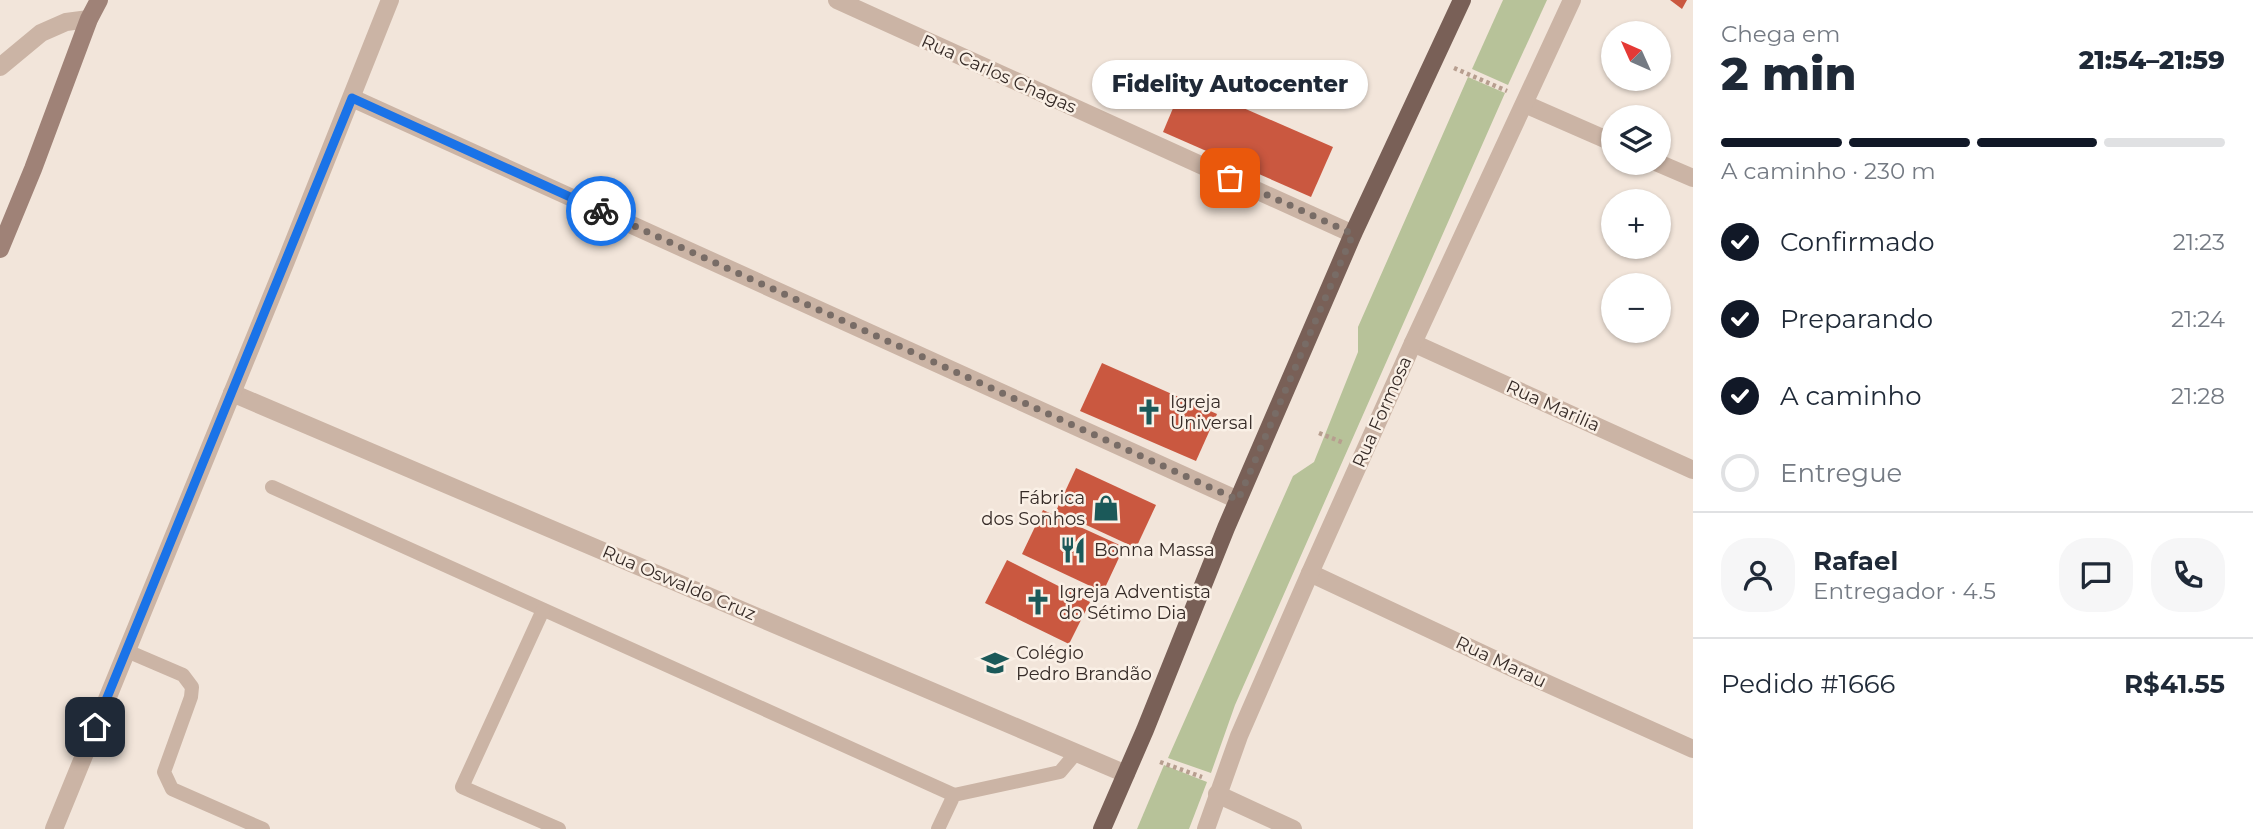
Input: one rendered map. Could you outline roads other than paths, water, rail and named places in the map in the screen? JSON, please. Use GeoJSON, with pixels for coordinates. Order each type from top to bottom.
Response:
{"type":"FeatureCollection","features":[{"type":"Feature","properties":{"kind":"main road"},"geometry":{"type":"LineString","coordinates":[[0,249],[89,19],[99,0]]}},
{"type":"Feature","properties":{"kind":"main road"},"geometry":{"type":"LineString","coordinates":[[1102,829],[1238,500],[1353,234],[1462,0]]}},
{"type":"Feature","properties":{"kind":"street"},"geometry":{"type":"LineString","coordinates":[[54,829],[390,0]]}},
{"type":"Feature","properties":{"kind":"street","name":"Rua Carlos Chagas"},"geometry":{"type":"LineString","coordinates":[[837,0],[1353,234]]}},
{"type":"Feature","properties":{"kind":"street","name":"Rua Formosa"},"geometry":{"type":"LineString","coordinates":[[1206,829],[1214,787],[1413,343],[1572,0]]}},
{"type":"Feature","properties":{"kind":"street"},"geometry":{"type":"LineString","coordinates":[[0,67],[41,33],[66,22],[89,19]]}},
{"type":"Feature","properties":{"kind":"street"},"geometry":{"type":"LineString","coordinates":[[352,98],[1238,500]]}},
{"type":"Feature","properties":{"kind":"street"},"geometry":{"type":"LineString","coordinates":[[1525,104],[1601,137]]}},
{"type":"Feature","properties":{"kind":"street"},"geometry":{"type":"LineString","coordinates":[[1671,169],[1693,178]]}},
{"type":"Feature","properties":{"kind":"street","name":"Rua Marilia"},"geometry":{"type":"LineString","coordinates":[[1413,343],[1693,470]]}},
{"type":"Feature","properties":{"kind":"street","name":"Rua Oswaldo Cruz"},"geometry":{"type":"LineString","coordinates":[[232,393],[1126,775]]}},
{"type":"Feature","properties":{"kind":"street","name":"Rua Marau"},"geometry":{"type":"LineString","coordinates":[[1310,573],[1517,670],[1693,748]]}},
{"type":"Feature","properties":{"kind":"street"},"geometry":{"type":"LineString","coordinates":[[1214,787],[1293,829]]}},
{"type":"Feature","properties":{"kind":"lane"},"geometry":{"type":"LineString","coordinates":[[272,487],[954,795],[1060,772],[1076,753]]}},
{"type":"Feature","properties":{"kind":"lane"},"geometry":{"type":"LineString","coordinates":[[543,610],[462,787],[559,829]]}},
{"type":"Feature","properties":{"kind":"lane"},"geometry":{"type":"LineString","coordinates":[[127,651],[183,676],[192,687],[191,697],[164,772],[172,789],[263,829]]}},
{"type":"Feature","properties":{"kind":"lane"},"geometry":{"type":"LineString","coordinates":[[938,829],[954,795]]}},
{"type":"Feature","properties":{"kind":"place","name":"Fidelity Autocenter"},"geometry":{"type":"Point","coordinates":[1230,178]}},
{"type":"Feature","properties":{"kind":"place","name":"Igreja Universal"},"geometry":{"type":"Point","coordinates":[1149,412]}},
{"type":"Feature","properties":{"kind":"place","name":"Fábrica dos Sonhos"},"geometry":{"type":"Point","coordinates":[1106,508]}},
{"type":"Feature","properties":{"kind":"place","name":"Bonna Massa"},"geometry":{"type":"Point","coordinates":[1073,550]}},
{"type":"Feature","properties":{"kind":"place","name":"Igreja Adventista do Sétimo Dia"},"geometry":{"type":"Point","coordinates":[1038,602]}},
{"type":"Feature","properties":{"kind":"place","name":"Colégio Pedro Brandão"},"geometry":{"type":"Point","coordinates":[995,663]}}]}
